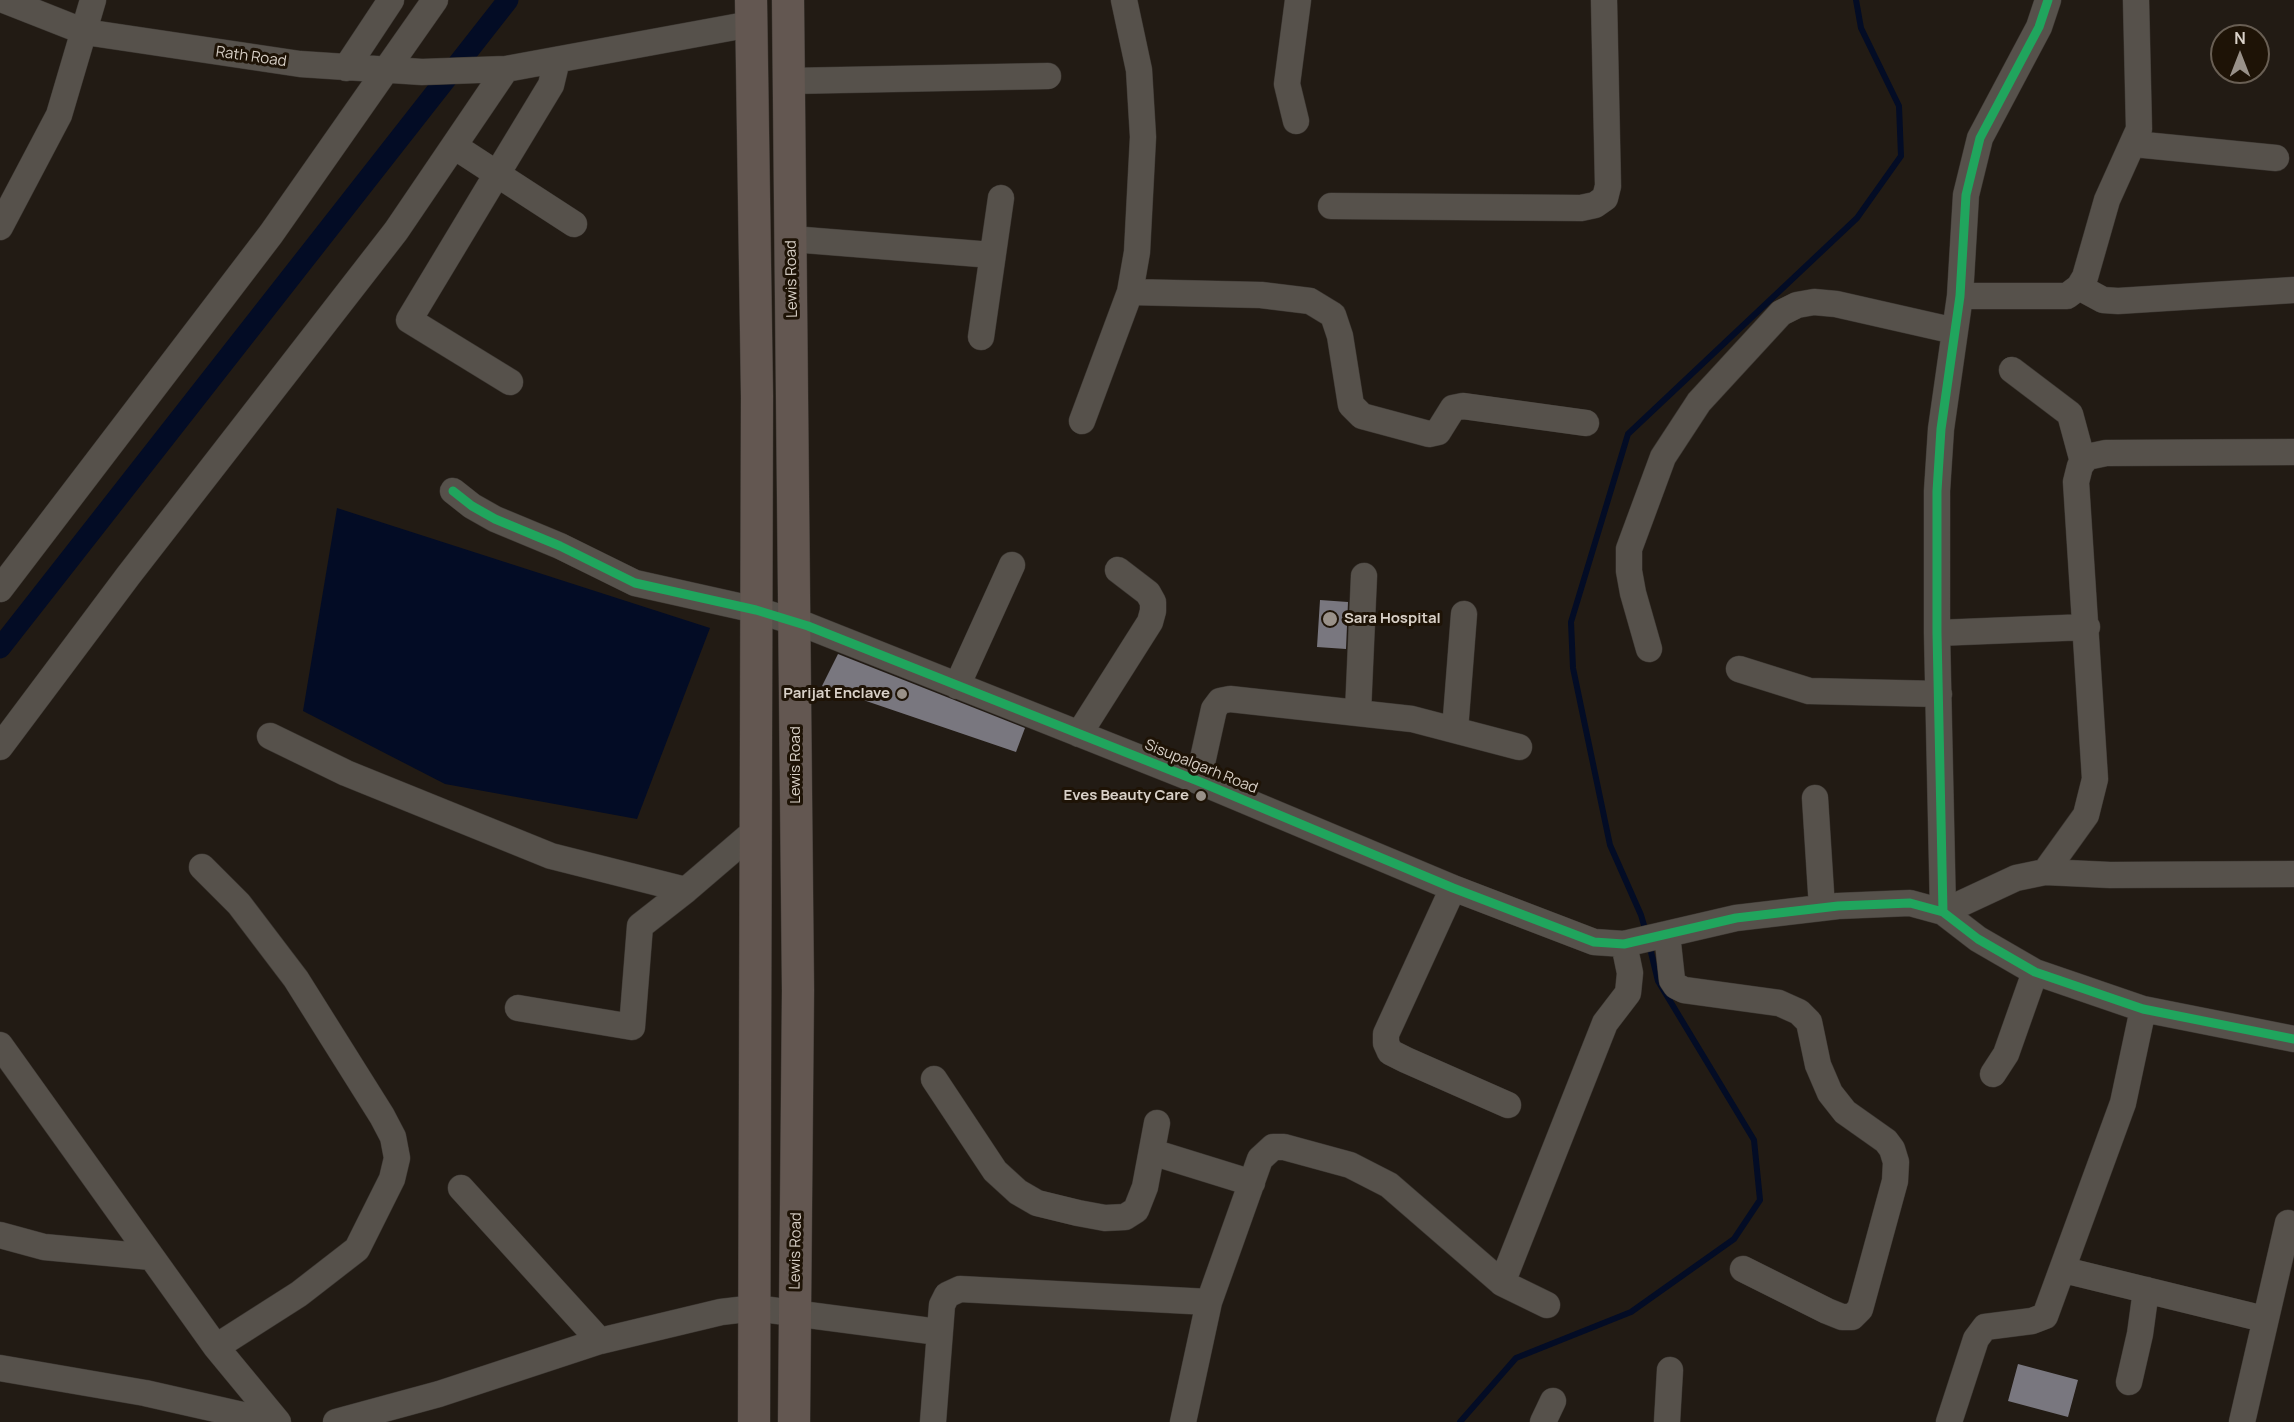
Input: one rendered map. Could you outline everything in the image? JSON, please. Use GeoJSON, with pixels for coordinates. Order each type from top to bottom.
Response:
{"type":"FeatureCollection","features":[{"type":"Feature","properties":{"kind":"main road"},"geometry":{"type":"LineString","coordinates":[[754,1422],[756,220],[751,12],[788,11]]}},
{"type":"Feature","properties":{"kind":"main road","name":"Lewis Road"},"geometry":{"type":"LineString","coordinates":[[788,11],[798,1002],[794,1422]]}},
{"type":"Feature","properties":{"kind":"street","name":"Rath Road"},"geometry":{"type":"LineString","coordinates":[[4,0],[85,32],[346,68],[422,72],[506,69],[557,60],[751,12]]}},
{"type":"Feature","properties":{"kind":"street"},"geometry":{"type":"LineString","coordinates":[[0,227],[59,115],[93,0]]}},
{"type":"Feature","properties":{"kind":"street"},"geometry":{"type":"LineString","coordinates":[[346,68],[390,0]]}},
{"type":"Feature","properties":{"kind":"street"},"geometry":{"type":"LineString","coordinates":[[0,589],[263,243],[435,0]]}},
{"type":"Feature","properties":{"kind":"street"},"geometry":{"type":"LineString","coordinates":[[1082,421],[1131,292],[1137,252],[1143,137],[1139,70],[1124,0]]}},
{"type":"Feature","properties":{"kind":"street"},"geometry":{"type":"LineString","coordinates":[[1296,122],[1287,84],[1298,0]]}},
{"type":"Feature","properties":{"kind":"street"},"geometry":{"type":"LineString","coordinates":[[1331,206],[1581,208],[1595,205],[1605,198],[1608,186],[1604,0]]}},
{"type":"Feature","properties":{"kind":"street"},"geometry":{"type":"LineString","coordinates":[[1943,912],[1937,633],[1937,491],[1941,429],[1960,296],[1966,195],[1980,138],[2035,36],[2048,0]]}},
{"type":"Feature","properties":{"kind":"street"},"geometry":{"type":"LineString","coordinates":[[1960,296],[2054,298],[2067,296],[2079,287],[2085,277],[2115,176],[2134,144],[2139,129],[2133,0]]}},
{"type":"Feature","properties":{"kind":"street"},"geometry":{"type":"LineString","coordinates":[[510,382],[409,320],[551,85],[557,60]]}},
{"type":"Feature","properties":{"kind":"street"},"geometry":{"type":"LineString","coordinates":[[0,747],[128,576],[396,231],[506,69]]}},
{"type":"Feature","properties":{"kind":"street"},"geometry":{"type":"LineString","coordinates":[[789,81],[1048,76]]}},
{"type":"Feature","properties":{"kind":"street"},"geometry":{"type":"LineString","coordinates":[[2134,144],[2276,158]]}},
{"type":"Feature","properties":{"kind":"street"},"geometry":{"type":"LineString","coordinates":[[454,146],[574,224]]}},
{"type":"Feature","properties":{"kind":"street"},"geometry":{"type":"LineString","coordinates":[[981,337],[1001,198]]}},
{"type":"Feature","properties":{"kind":"street"},"geometry":{"type":"LineString","coordinates":[[792,239],[992,255]]}},
{"type":"Feature","properties":{"kind":"street"},"geometry":{"type":"LineString","coordinates":[[2079,287],[2103,300],[2118,301],[2294,290]]}},
{"type":"Feature","properties":{"kind":"street"},"geometry":{"type":"LineString","coordinates":[[1131,292],[1250,294],[1310,302],[1333,315],[1340,336],[1351,405],[1362,416],[1429,434],[1438,432],[1453,408],[1463,406],[1586,423]]}},
{"type":"Feature","properties":{"kind":"street"},"geometry":{"type":"LineString","coordinates":[[1649,650],[1633,593],[1629,571],[1629,549],[1663,457],[1699,402],[1781,313],[1797,306],[1814,303],[1836,304],[1954,331]]}},
{"type":"Feature","properties":{"kind":"street"},"geometry":{"type":"LineString","coordinates":[[2012,370],[2070,414],[2083,462]]}},
{"type":"Feature","properties":{"kind":"street"},"geometry":{"type":"LineString","coordinates":[[2045,872],[2086,816],[2092,799],[2095,779],[2076,482],[2083,462],[2087,458],[2106,453],[2294,452]]}},
{"type":"Feature","properties":{"kind":"street","name":"Sisupalgarh Road"},"geometry":{"type":"LineString","coordinates":[[453,491],[472,506],[495,519],[560,546],[635,583],[756,610],[795,622],[1198,781],[1453,888],[1594,942],[1646,939],[1736,918],[1822,908],[1910,903],[1943,912]]}},
{"type":"Feature","properties":{"kind":"street"},"geometry":{"type":"LineString","coordinates":[[957,686],[1012,565]]}},
{"type":"Feature","properties":{"kind":"street"},"geometry":{"type":"LineString","coordinates":[[1079,734],[1150,622],[1154,611],[1153,602],[1148,593],[1118,570]]}},
{"type":"Feature","properties":{"kind":"street"},"geometry":{"type":"LineString","coordinates":[[1358,712],[1364,576]]}},
{"type":"Feature","properties":{"kind":"street"},"geometry":{"type":"LineString","coordinates":[[1455,730],[1464,614]]}},
{"type":"Feature","properties":{"kind":"street"},"geometry":{"type":"LineString","coordinates":[[1937,633],[2087,627]]}},
{"type":"Feature","properties":{"kind":"street"},"geometry":{"type":"LineString","coordinates":[[1738,669],[1809,691],[1939,694]]}},
{"type":"Feature","properties":{"kind":"street"},"geometry":{"type":"LineString","coordinates":[[1198,781],[1214,709],[1220,701],[1242,699],[1412,719],[1520,747]]}},
{"type":"Feature","properties":{"kind":"street"},"geometry":{"type":"LineString","coordinates":[[270,736],[346,773],[551,856],[686,890]]}},
{"type":"Feature","properties":{"kind":"street"},"geometry":{"type":"LineString","coordinates":[[1815,798],[1822,908]]}},
{"type":"Feature","properties":{"kind":"street"},"geometry":{"type":"LineString","coordinates":[[518,1008],[632,1027],[640,926],[756,830]]}},
{"type":"Feature","properties":{"kind":"street"},"geometry":{"type":"LineString","coordinates":[[202,867],[239,904],[296,980],[382,1116],[393,1137],[397,1158],[392,1179],[357,1249],[298,1294],[216,1347]]}},
{"type":"Feature","properties":{"kind":"street"},"geometry":{"type":"LineString","coordinates":[[1943,912],[2016,878],[2045,872],[2110,875],[2294,874]]}},
{"type":"Feature","properties":{"kind":"street"},"geometry":{"type":"LineString","coordinates":[[1453,888],[1386,1034],[1386,1043],[1390,1052],[1508,1105]]}},
{"type":"Feature","properties":{"kind":"street"},"geometry":{"type":"LineString","coordinates":[[1943,912],[1977,939],[2035,972],[2143,1009],[2294,1039]]}},
{"type":"Feature","properties":{"kind":"street"},"geometry":{"type":"LineString","coordinates":[[1646,939],[1672,981],[1684,990],[1779,1003],[1804,1017],[1809,1022],[1818,1065],[1830,1093],[1845,1112],[1886,1141],[1896,1161],[1895,1181],[1860,1309],[1852,1317],[1842,1317],[1827,1311],[1743,1269]]}},
{"type":"Feature","properties":{"kind":"street"},"geometry":{"type":"LineString","coordinates":[[1502,1283],[1605,1023],[1628,993],[1630,973],[1646,939]]}},
{"type":"Feature","properties":{"kind":"street"},"geometry":{"type":"LineString","coordinates":[[1993,1074],[2006,1054],[2035,972]]}},
{"type":"Feature","properties":{"kind":"street"},"geometry":{"type":"LineString","coordinates":[[1949,1422],[1976,1339],[1985,1328],[2032,1322],[2045,1316],[2064,1270],[2123,1103],[2143,1009]]}},
{"type":"Feature","properties":{"kind":"street"},"geometry":{"type":"LineString","coordinates":[[0,1045],[216,1347],[278,1422]]}},
{"type":"Feature","properties":{"kind":"street"},"geometry":{"type":"LineString","coordinates":[[934,1079],[995,1170],[1018,1192],[1038,1203],[1105,1218],[1125,1217],[1136,1210],[1145,1187],[1157,1123]]}},
{"type":"Feature","properties":{"kind":"street"},"geometry":{"type":"LineString","coordinates":[[1184,1422],[1209,1302],[1260,1159],[1273,1148],[1284,1147],[1350,1165],[1389,1185],[1502,1283],[1547,1305]]}},
{"type":"Feature","properties":{"kind":"street"},"geometry":{"type":"LineString","coordinates":[[1152,1152],[1252,1183]]}},
{"type":"Feature","properties":{"kind":"street"},"geometry":{"type":"LineString","coordinates":[[461,1188],[600,1341]]}},
{"type":"Feature","properties":{"kind":"street"},"geometry":{"type":"LineString","coordinates":[[2242,1422],[2288,1223]]}},
{"type":"Feature","properties":{"kind":"street"},"geometry":{"type":"LineString","coordinates":[[0,1235],[45,1247],[151,1257]]}},
{"type":"Feature","properties":{"kind":"street"},"geometry":{"type":"LineString","coordinates":[[2064,1270],[2264,1319]]}},
{"type":"Feature","properties":{"kind":"street"},"geometry":{"type":"LineString","coordinates":[[933,1422],[938,1332],[942,1305],[947,1295],[960,1289],[1209,1302]]}},
{"type":"Feature","properties":{"kind":"street"},"geometry":{"type":"LineString","coordinates":[[2128,1382],[2140,1334],[2146,1290]]}},
{"type":"Feature","properties":{"kind":"street"},"geometry":{"type":"LineString","coordinates":[[336,1422],[439,1394],[600,1341],[721,1312],[755,1308],[938,1332]]}},
{"type":"Feature","properties":{"kind":"street"},"geometry":{"type":"LineString","coordinates":[[0,1368],[145,1393],[273,1422]]}},
{"type":"Feature","properties":{"kind":"street"},"geometry":{"type":"LineString","coordinates":[[1667,1422],[1671,1370]]}},
{"type":"Feature","properties":{"kind":"water"},"geometry":{"type":"Polygon","coordinates":[[[337,508],[710,628],[637,819],[445,784],[303,711],[337,508]]]}},
{"type":"Feature","properties":{"kind":"building"},"geometry":{"type":"Polygon","coordinates":[[[1320,600],[1348,602],[1346,649],[1317,647],[1320,600]]]}},
{"type":"Feature","properties":{"kind":"building","name":"Parijat Enclave"},"geometry":{"type":"Polygon","coordinates":[[[838,654],[1025,728],[1016,752],[822,686],[838,654]]]}},
{"type":"Feature","properties":{"kind":"building"},"geometry":{"type":"Polygon","coordinates":[[[2018,1364],[2078,1380],[2068,1417],[2008,1401],[2018,1364]]]}},
{"type":"Feature","properties":{"kind":"waterway"},"geometry":{"type":"LineString","coordinates":[[0,648],[508,0]]}},
{"type":"Feature","properties":{"kind":"waterway"},"geometry":{"type":"LineString","coordinates":[[1646,932],[1641,915],[1610,845],[1573,668],[1571,622],[1628,434],[1857,218],[1901,156],[1899,106],[1861,28],[1856,0]]}},
{"type":"Feature","properties":{"kind":"waterway"},"geometry":{"type":"LineString","coordinates":[[1460,1422],[1516,1358],[1631,1312],[1734,1239],[1760,1200],[1754,1140],[1658,981],[1649,944]]}},
{"type":"Feature","properties":{"kind":"cycle path"},"geometry":{"type":"LineString","coordinates":[[1943,912],[1937,633],[1937,491],[1941,429],[1960,296],[1966,195],[1980,138],[2039,27],[2048,0]]}},
{"type":"Feature","properties":{"kind":"cycle path"},"geometry":{"type":"LineString","coordinates":[[453,491],[472,506],[495,519],[560,546],[635,583],[756,610],[808,626],[1198,781],[1453,888],[1594,942],[1624,944],[1736,918],[1838,906],[1910,903],[1943,912],[1978,939],[2035,972],[2143,1009],[2294,1039]]}},
{"type":"Feature","properties":{"kind":"place","name":"Sara Hospital"},"geometry":{"type":"Point","coordinates":[1330,619]}},
{"type":"Feature","properties":{"kind":"place","name":"Parijat Enclave"},"geometry":{"type":"Point","coordinates":[902,694]}},
{"type":"Feature","properties":{"kind":"place","name":"Eves Beauty Care"},"geometry":{"type":"Point","coordinates":[1201,796]}}]}
